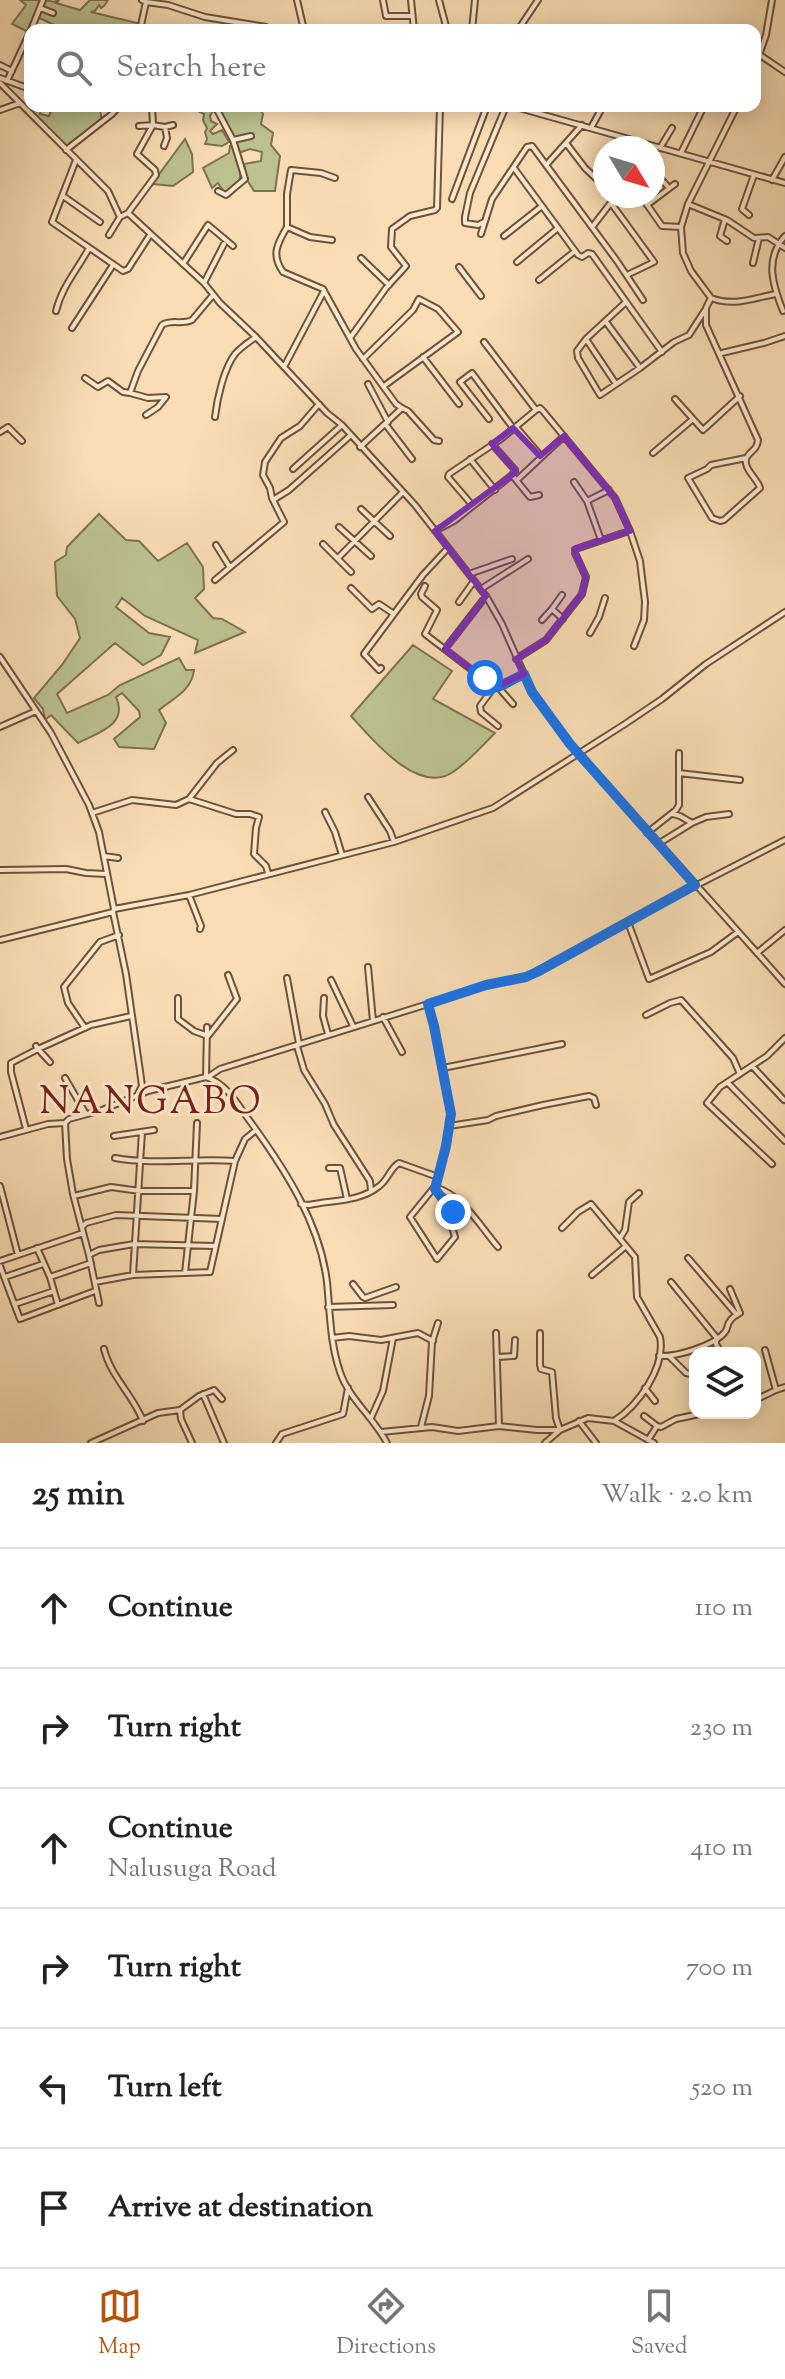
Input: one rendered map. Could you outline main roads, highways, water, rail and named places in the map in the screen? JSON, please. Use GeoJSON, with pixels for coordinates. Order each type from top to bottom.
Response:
{"type":"FeatureCollection","features":[{"type":"Feature","properties":{"kind":"district","name":"NANGABO"},"geometry":{"type":"Point","coordinates":[151,1100]}}]}
